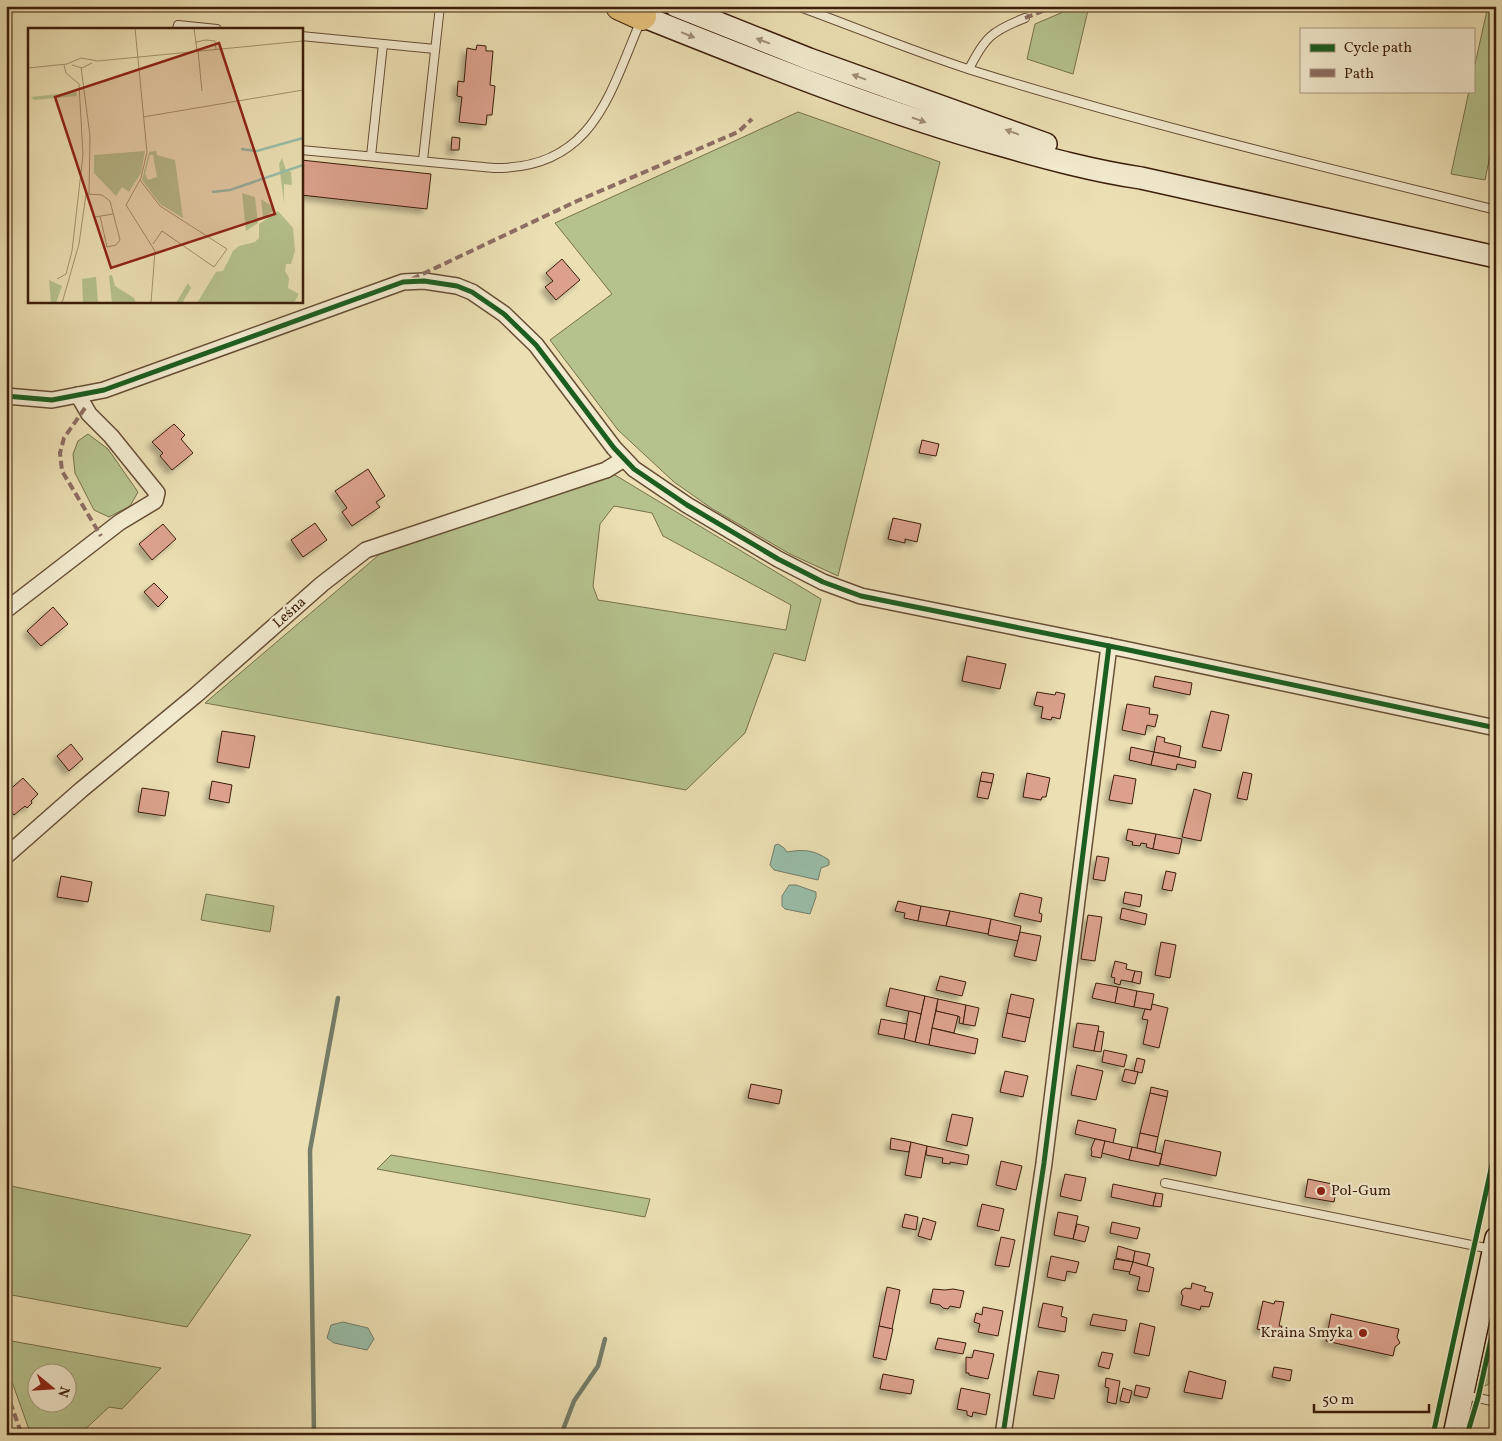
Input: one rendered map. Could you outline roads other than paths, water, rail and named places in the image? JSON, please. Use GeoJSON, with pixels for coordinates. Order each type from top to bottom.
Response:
{"type":"FeatureCollection","features":[{"type":"Feature","properties":{"kind":"main road"},"geometry":{"type":"LineString","coordinates":[[676,6],[827,65],[1140,178]]}},
{"type":"Feature","properties":{"kind":"main road"},"geometry":{"type":"LineString","coordinates":[[636,10],[766,66],[951,131],[1102,172],[1140,178],[1496,257]]}},
{"type":"Feature","properties":{"kind":"main road"},"geometry":{"type":"LineString","coordinates":[[1454,1435],[1495,1242]]}},
{"type":"Feature","properties":{"kind":"street"},"geometry":{"type":"LineString","coordinates":[[6,396],[52,400],[104,390],[403,282],[424,281],[458,286],[472,292],[504,314],[536,345],[614,448],[634,469],[687,505],[778,559],[822,582],[861,596],[1109,646],[1496,728]]}},
{"type":"Feature","properties":{"kind":"street"},"geometry":{"type":"LineString","coordinates":[[6,610],[108,532],[155,501],[157,494],[111,436],[89,414],[78,395]]}},
{"type":"Feature","properties":{"kind":"street","name":"Leśna"},"geometry":{"type":"LineString","coordinates":[[6,856],[210,683],[322,584],[366,550],[606,470],[624,459]]}},
{"type":"Feature","properties":{"kind":"street"},"geometry":{"type":"LineString","coordinates":[[1002,1435],[1044,1163],[1109,646]]}},
{"type":"Feature","properties":{"kind":"lane"},"geometry":{"type":"LineString","coordinates":[[423,160],[440,6]]}},
{"type":"Feature","properties":{"kind":"lane"},"geometry":{"type":"LineString","coordinates":[[797,6],[969,69],[1123,115],[1211,139],[1496,210]]}},
{"type":"Feature","properties":{"kind":"lane"},"geometry":{"type":"LineString","coordinates":[[302,150],[494,168],[515,168],[533,165],[550,158],[569,146],[588,130],[598,117],[606,102],[636,10]]}},
{"type":"Feature","properties":{"kind":"lane"},"geometry":{"type":"LineString","coordinates":[[969,69],[979,47],[990,36],[1002,27],[1025,18]]}},
{"type":"Feature","properties":{"kind":"lane"},"geometry":{"type":"LineString","coordinates":[[177,28],[178,25],[207,28]]}},
{"type":"Feature","properties":{"kind":"lane"},"geometry":{"type":"LineString","coordinates":[[302,36],[436,49]]}},
{"type":"Feature","properties":{"kind":"lane"},"geometry":{"type":"LineString","coordinates":[[371,156],[383,44]]}},
{"type":"Feature","properties":{"kind":"lane"},"geometry":{"type":"LineString","coordinates":[[1165,1183],[1495,1242]]}},
{"type":"Feature","properties":{"kind":"lane"},"geometry":{"type":"LineString","coordinates":[[1463,1395],[1496,1402]]}},
{"type":"Feature","properties":{"kind":"waterway"},"geometry":{"type":"LineString","coordinates":[[314,1435],[310,1150],[338,998]]}},
{"type":"Feature","properties":{"kind":"waterway"},"geometry":{"type":"LineString","coordinates":[[561,1435],[574,1401],[598,1366],[605,1339]]}},
{"type":"Feature","properties":{"kind":"place","name":"Pol-Gum"},"geometry":{"type":"Point","coordinates":[1321,1191]}},
{"type":"Feature","properties":{"kind":"place","name":"Kraina Smyka"},"geometry":{"type":"Point","coordinates":[1363,1333]}}]}
